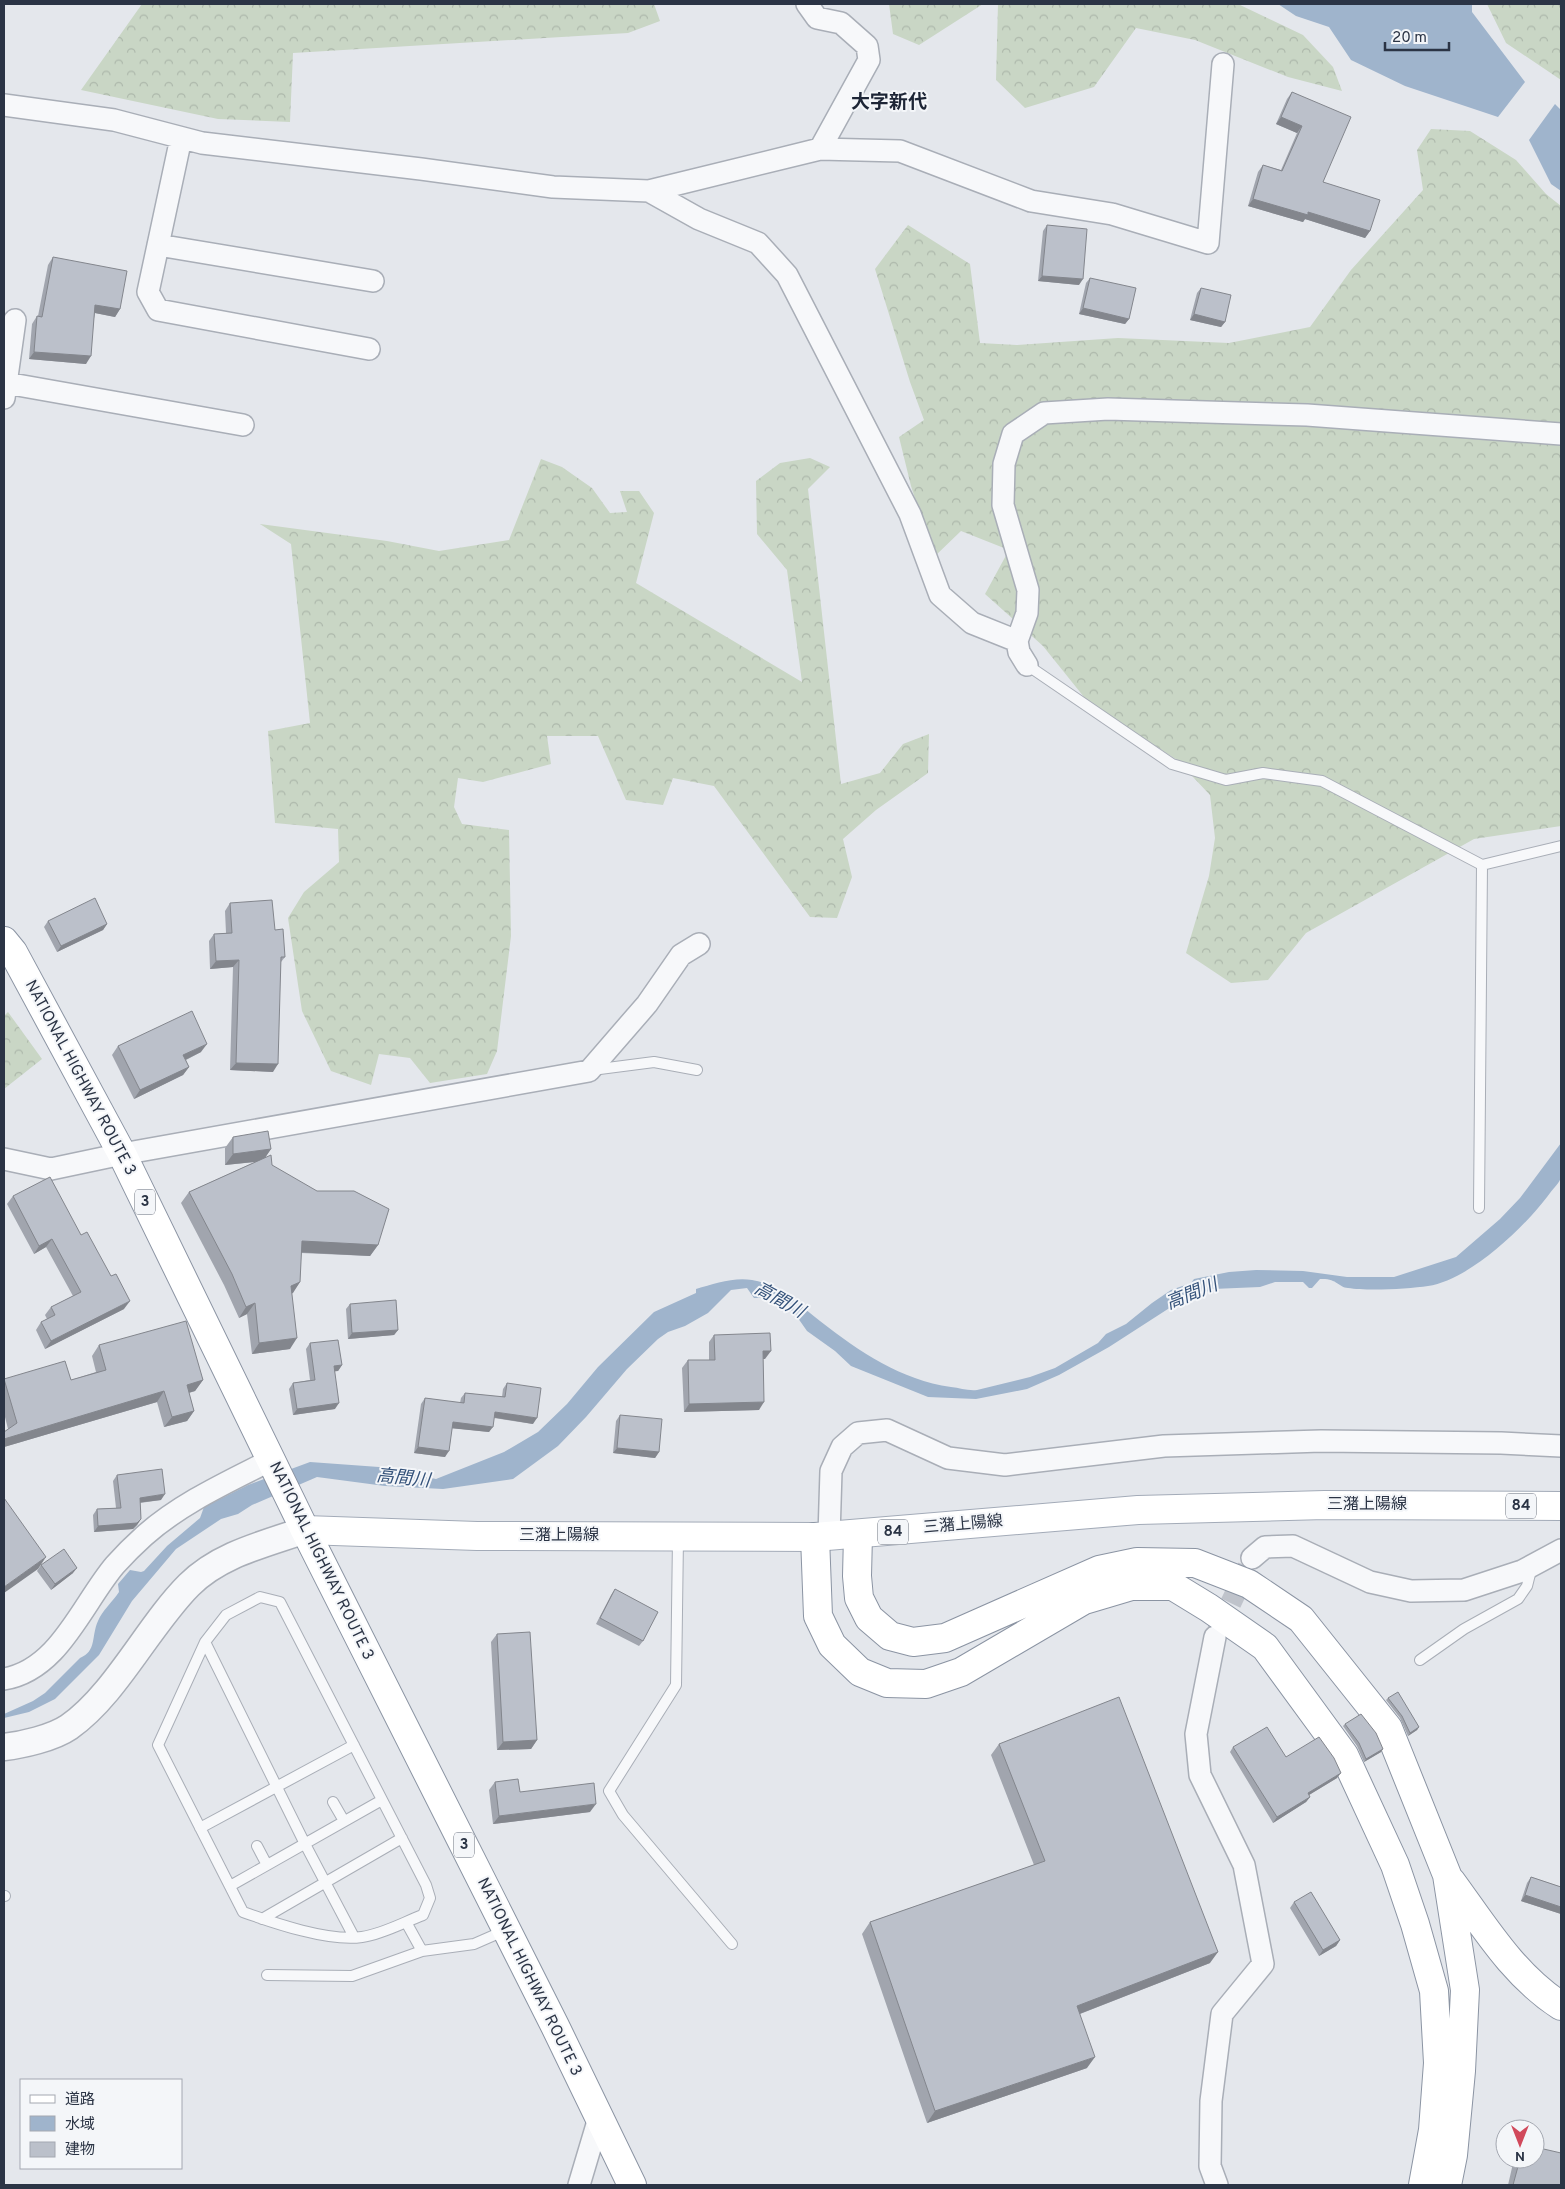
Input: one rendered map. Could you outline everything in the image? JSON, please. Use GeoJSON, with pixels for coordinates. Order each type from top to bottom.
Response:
{"type":"FeatureCollection","features":[{"type":"Feature","properties":{"kind":"main road","name":"NATIONAL HIGHWAY ROUTE 3"},"geometry":{"type":"LineString","coordinates":[[4,941],[27,978],[122,1154],[305,1530],[556,2026],[632,2185]]}},
{"type":"Feature","properties":{"kind":"main road","name":"三潴上陽線"},"geometry":{"type":"LineString","coordinates":[[305,1530],[476,1536],[822,1537],[1138,1510],[1325,1505],[1561,1506]]}},
{"type":"Feature","properties":{"kind":"main road"},"geometry":{"type":"LineString","coordinates":[[858,1535],[857,1576],[859,1598],[869,1618],[890,1636],[913,1642],[945,1638],[1099,1570],[1137,1562],[1195,1563],[1249,1584],[1301,1619],[1388,1728],[1447,1875],[1465,1990],[1461,2071],[1453,2155],[1447,2185]]}},
{"type":"Feature","properties":{"kind":"main road"},"geometry":{"type":"LineString","coordinates":[[822,1537],[818,1616],[832,1645],[860,1672],[887,1683],[926,1684],[961,1672],[1084,1600],[1131,1586],[1173,1586],[1209,1608],[1265,1648],[1344,1755],[1395,1865],[1415,1924],[1434,1991],[1438,2063],[1433,2130],[1423,2185]]}},
{"type":"Feature","properties":{"kind":"main road"},"geometry":{"type":"LineString","coordinates":[[1447,1875],[1507,1959],[1540,1992],[1561,2006]]}},
{"type":"Feature","properties":{"kind":"street"},"geometry":{"type":"LineString","coordinates":[[807,4],[817,18],[841,23],[867,46],[869,60],[820,149]]}},
{"type":"Feature","properties":{"kind":"street"},"geometry":{"type":"LineString","coordinates":[[4,104],[114,120],[202,143],[553,187],[649,191],[820,149],[900,151],[1031,201],[1112,214],[1208,243],[1223,64]]}},
{"type":"Feature","properties":{"kind":"street"},"geometry":{"type":"LineString","coordinates":[[181,138],[148,292],[158,310],[369,349]]}},
{"type":"Feature","properties":{"kind":"street"},"geometry":{"type":"LineString","coordinates":[[649,191],[699,219],[758,243],[787,275],[910,514],[940,595],[972,623],[1017,641]]}},
{"type":"Feature","properties":{"kind":"street"},"geometry":{"type":"LineString","coordinates":[[158,245],[373,281]]}},
{"type":"Feature","properties":{"kind":"street"},"geometry":{"type":"LineString","coordinates":[[15,320],[5,391],[243,426]]}},
{"type":"Feature","properties":{"kind":"street"},"geometry":{"type":"LineString","coordinates":[[1026,665],[1019,652],[1017,641],[1027,613],[1028,590],[1003,505],[1004,464],[1013,434],[1044,413],[1108,409],[1307,415],[1561,434]]}},
{"type":"Feature","properties":{"kind":"street"},"geometry":{"type":"LineString","coordinates":[[4,1159],[51,1169],[122,1154],[589,1071],[647,1004],[680,955],[699,944]]}},
{"type":"Feature","properties":{"kind":"street"},"geometry":{"type":"LineString","coordinates":[[822,1537],[831,1471],[842,1447],[858,1433],[887,1430],[948,1458],[1005,1465],[1164,1446],[1321,1441],[1501,1443],[1560,1451]]}},
{"type":"Feature","properties":{"kind":"street"},"geometry":{"type":"LineString","coordinates":[[4,1679],[14,1677],[42,1661],[59,1644],[115,1566],[144,1535],[177,1510],[273,1464]]}},
{"type":"Feature","properties":{"kind":"street"},"geometry":{"type":"LineString","coordinates":[[4,1746],[25,1744],[68,1728],[97,1701],[190,1584],[231,1555],[305,1530]]}},
{"type":"Feature","properties":{"kind":"street"},"geometry":{"type":"LineString","coordinates":[[1252,1558],[1265,1547],[1293,1546],[1370,1582],[1411,1591],[1464,1590],[1522,1571],[1561,1550]]}},
{"type":"Feature","properties":{"kind":"street"},"geometry":{"type":"LineString","coordinates":[[1215,1637],[1196,1734],[1200,1775],[1244,1865],[1263,1964],[1222,2014],[1211,2101],[1210,2166],[1217,2185]]}},
{"type":"Feature","properties":{"kind":"street"},"geometry":{"type":"LineString","coordinates":[[579,2185],[599,2118]]}},
{"type":"Feature","properties":{"kind":"lane"},"geometry":{"type":"LineString","coordinates":[[1026,665],[1172,764],[1226,780],[1263,773],[1322,781],[1482,865],[1561,846]]}},
{"type":"Feature","properties":{"kind":"lane"},"geometry":{"type":"LineString","coordinates":[[1479,1208],[1482,865]]}},
{"type":"Feature","properties":{"kind":"lane"},"geometry":{"type":"LineString","coordinates":[[589,1071],[654,1062],[697,1070]]}},
{"type":"Feature","properties":{"kind":"lane"},"geometry":{"type":"LineString","coordinates":[[678,1537],[676,1685],[609,1791],[623,1815],[732,1944]]}},
{"type":"Feature","properties":{"kind":"lane"},"geometry":{"type":"LineString","coordinates":[[1420,1660],[1464,1629],[1518,1599],[1527,1586],[1532,1566]]}},
{"type":"Feature","properties":{"kind":"lane"},"geometry":{"type":"LineString","coordinates":[[260,1597],[280,1602],[354,1745],[426,1884],[430,1898],[423,1915],[363,1937],[345,1938],[282,1926],[243,1912],[158,1745],[205,1642],[226,1615],[260,1597]]}},
{"type":"Feature","properties":{"kind":"lane"},"geometry":{"type":"LineString","coordinates":[[205,1642],[305,1844],[354,1937]]}},
{"type":"Feature","properties":{"kind":"lane"},"geometry":{"type":"LineString","coordinates":[[200,1828],[354,1745]]}},
{"type":"Feature","properties":{"kind":"lane"},"geometry":{"type":"LineString","coordinates":[[230,1886],[382,1800]]}},
{"type":"Feature","properties":{"kind":"lane"},"geometry":{"type":"LineString","coordinates":[[333,1802],[344,1821]]}},
{"type":"Feature","properties":{"kind":"lane"},"geometry":{"type":"LineString","coordinates":[[262,1919],[402,1838]]}},
{"type":"Feature","properties":{"kind":"lane"},"geometry":{"type":"LineString","coordinates":[[257,1846],[268,1865]]}},
{"type":"Feature","properties":{"kind":"lane"},"geometry":{"type":"LineString","coordinates":[[406,1922],[422,1952]]}},
{"type":"Feature","properties":{"kind":"lane"},"geometry":{"type":"LineString","coordinates":[[267,1975],[352,1976],[422,1952],[474,1944],[506,1929]]}},
{"type":"Feature","properties":{"kind":"green space"},"geometry":{"type":"Polygon","coordinates":[[[142,4],[654,4],[660,21],[628,33],[293,53],[290,122],[218,119],[81,90],[142,4]]]}},
{"type":"Feature","properties":{"kind":"green space"},"geometry":{"type":"Polygon","coordinates":[[[889,4],[983,4],[919,45],[893,34],[889,4]]]}},
{"type":"Feature","properties":{"kind":"green space"},"geometry":{"type":"Polygon","coordinates":[[[998,4],[1238,4],[1303,35],[1333,67],[1342,91],[1288,77],[1195,40],[1136,28],[1094,87],[1025,108],[996,80],[998,4]]]}},
{"type":"Feature","properties":{"kind":"green space"},"geometry":{"type":"Polygon","coordinates":[[[1487,4],[1561,4],[1561,80],[1506,43],[1487,4]]]}},
{"type":"Feature","properties":{"kind":"green space"},"geometry":{"type":"Polygon","coordinates":[[[1431,129],[1470,131],[1516,160],[1546,194],[1561,206],[1561,826],[1474,839],[1306,933],[1268,980],[1231,983],[1186,953],[1209,876],[1215,838],[1210,795],[1177,760],[1088,702],[1043,646],[985,594],[1009,550],[961,531],[934,557],[911,486],[899,437],[924,420],[910,382],[875,269],[908,225],[970,264],[980,343],[1017,345],[1118,338],[1229,343],[1310,327],[1351,270],[1423,190],[1417,150],[1431,129]]]}},
{"type":"Feature","properties":{"kind":"green space"},"geometry":{"type":"Polygon","coordinates":[[[810,458],[830,467],[808,489],[841,784],[880,773],[903,744],[929,734],[928,773],[876,810],[843,839],[852,877],[837,918],[810,917],[714,786],[673,778],[663,805],[626,800],[598,736],[547,736],[551,764],[483,782],[458,778],[454,807],[462,824],[509,830],[511,936],[497,1051],[487,1074],[430,1083],[410,1058],[379,1054],[371,1085],[331,1071],[302,1011],[288,918],[304,892],[339,862],[338,829],[275,823],[268,731],[310,723],[291,544],[260,524],[387,541],[439,551],[509,540],[541,459],[562,467],[592,488],[610,513],[627,512],[620,491],[639,491],[654,513],[636,583],[802,682],[787,570],[757,534],[756,481],[780,463],[810,458]]]}},
{"type":"Feature","properties":{"kind":"green space"},"geometry":{"type":"Polygon","coordinates":[[[8,1012],[42,1059],[4,1089],[4,1016],[8,1012]]]}},
{"type":"Feature","properties":{"kind":"water"},"geometry":{"type":"Polygon","coordinates":[[[1278,4],[1472,4],[1472,12],[1525,82],[1498,117],[1405,86],[1351,60],[1329,27],[1296,16],[1278,4]]]}},
{"type":"Feature","properties":{"kind":"water"},"geometry":{"type":"Polygon","coordinates":[[[1555,104],[1561,110],[1561,191],[1551,184],[1529,140],[1555,104]]]}},
{"type":"Feature","properties":{"kind":"water","name":"高間川"},"geometry":{"type":"Polygon","coordinates":[[[1561,1143],[1562,1169],[1560,1179],[1540,1206],[1496,1250],[1479,1263],[1444,1282],[1420,1287],[1356,1289],[1345,1287],[1334,1281],[1320,1279],[1312,1288],[1309,1288],[1303,1282],[1275,1282],[1260,1287],[1213,1289],[1171,1307],[1109,1347],[1059,1375],[1027,1389],[976,1399],[928,1397],[851,1366],[835,1351],[807,1331],[793,1311],[779,1306],[766,1298],[754,1298],[747,1288],[731,1290],[708,1313],[685,1326],[668,1332],[658,1339],[627,1369],[558,1446],[513,1479],[443,1489],[385,1486],[317,1477],[252,1505],[238,1514],[221,1519],[176,1549],[132,1601],[99,1655],[55,1699],[29,1712],[4,1718],[4,1714],[33,1701],[45,1693],[89,1651],[100,1617],[119,1592],[118,1584],[130,1570],[144,1571],[167,1546],[200,1518],[204,1507],[248,1485],[310,1462],[379,1467],[436,1479],[504,1452],[538,1432],[567,1404],[598,1367],[654,1312],[696,1293],[696,1289],[738,1279],[762,1282],[797,1302],[850,1343],[882,1363],[915,1378],[967,1390],[977,1390],[1030,1377],[1055,1368],[1098,1343],[1106,1334],[1126,1324],[1171,1290],[1191,1283],[1194,1279],[1229,1272],[1256,1270],[1303,1271],[1347,1277],[1394,1277],[1456,1257],[1500,1219],[1520,1198],[1561,1143]]]}},
{"type":"Feature","properties":{"kind":"building"},"geometry":{"type":"Polygon","coordinates":[[[1292,92],[1351,117],[1323,182],[1380,200],[1370,231],[1308,212],[1308,215],[1253,199],[1263,165],[1282,171],[1302,126],[1281,117],[1292,92]]]}},
{"type":"Feature","properties":{"kind":"building"},"geometry":{"type":"Polygon","coordinates":[[[1047,225],[1087,229],[1083,279],[1042,276],[1047,225]]]}},
{"type":"Feature","properties":{"kind":"building"},"geometry":{"type":"Polygon","coordinates":[[[53,257],[127,271],[120,309],[95,305],[91,356],[34,352],[37,316],[42,317],[53,257]]]}},
{"type":"Feature","properties":{"kind":"building"},"geometry":{"type":"Polygon","coordinates":[[[1090,278],[1136,288],[1129,319],[1083,308],[1090,278]]]}},
{"type":"Feature","properties":{"kind":"building"},"geometry":{"type":"Polygon","coordinates":[[[1201,288],[1231,295],[1225,322],[1194,314],[1201,288]]]}},
{"type":"Feature","properties":{"kind":"building"},"geometry":{"type":"Polygon","coordinates":[[[95,898],[107,924],[61,946],[48,921],[95,898]]]}},
{"type":"Feature","properties":{"kind":"building"},"geometry":{"type":"Polygon","coordinates":[[[272,900],[275,930],[283,929],[285,957],[281,957],[278,1064],[236,1063],[239,960],[216,961],[214,934],[232,933],[230,903],[272,900]]]}},
{"type":"Feature","properties":{"kind":"building"},"geometry":{"type":"Polygon","coordinates":[[[192,1011],[207,1044],[183,1055],[189,1067],[140,1090],[118,1046],[192,1011]]]}},
{"type":"Feature","properties":{"kind":"building"},"geometry":{"type":"Polygon","coordinates":[[[268,1131],[271,1149],[233,1154],[233,1137],[268,1131]]]}},
{"type":"Feature","properties":{"kind":"building"},"geometry":{"type":"Polygon","coordinates":[[[271,1155],[272,1165],[317,1191],[354,1191],[389,1209],[378,1245],[302,1241],[300,1282],[291,1286],[297,1338],[259,1343],[255,1303],[246,1307],[232,1274],[189,1192],[271,1155]]]}},
{"type":"Feature","properties":{"kind":"building"},"geometry":{"type":"Polygon","coordinates":[[[50,1177],[81,1235],[87,1232],[111,1276],[116,1274],[130,1301],[51,1341],[41,1322],[55,1315],[51,1307],[81,1292],[52,1239],[39,1246],[13,1196],[50,1177]]]}},
{"type":"Feature","properties":{"kind":"building"},"geometry":{"type":"Polygon","coordinates":[[[396,1300],[398,1330],[352,1333],[350,1304],[396,1300]]]}},
{"type":"Feature","properties":{"kind":"building"},"geometry":{"type":"Polygon","coordinates":[[[186,1321],[203,1380],[187,1385],[194,1411],[172,1417],[164,1391],[4,1439],[4,1432],[17,1423],[4,1379],[65,1361],[71,1380],[106,1370],[99,1345],[186,1321]]]}},
{"type":"Feature","properties":{"kind":"building"},"geometry":{"type":"Polygon","coordinates":[[[770,1333],[771,1351],[763,1351],[764,1402],[689,1404],[688,1360],[715,1360],[714,1335],[770,1333]]]}},
{"type":"Feature","properties":{"kind":"building"},"geometry":{"type":"Polygon","coordinates":[[[338,1340],[342,1365],[334,1366],[339,1403],[297,1409],[293,1383],[315,1380],[310,1343],[338,1340]]]}},
{"type":"Feature","properties":{"kind":"building"},"geometry":{"type":"Polygon","coordinates":[[[507,1383],[541,1388],[537,1418],[495,1412],[493,1427],[453,1422],[449,1451],[418,1447],[425,1398],[464,1403],[465,1393],[505,1397],[507,1383]]]}},
{"type":"Feature","properties":{"kind":"building"},"geometry":{"type":"Polygon","coordinates":[[[620,1415],[662,1419],[659,1452],[617,1448],[620,1415]]]}},
{"type":"Feature","properties":{"kind":"building"},"geometry":{"type":"Polygon","coordinates":[[[162,1469],[165,1494],[140,1498],[141,1519],[137,1523],[98,1526],[97,1509],[121,1508],[117,1475],[162,1469]]]}},
{"type":"Feature","properties":{"kind":"building"},"geometry":{"type":"Polygon","coordinates":[[[4,1498],[46,1557],[4,1587],[4,1498]]]}},
{"type":"Feature","properties":{"kind":"building"},"geometry":{"type":"Polygon","coordinates":[[[64,1549],[77,1568],[55,1584],[41,1565],[64,1549]]]}},
{"type":"Feature","properties":{"kind":"building"},"geometry":{"type":"Polygon","coordinates":[[[615,1589],[658,1612],[643,1641],[600,1618],[615,1589]]]}},
{"type":"Feature","properties":{"kind":"building"},"geometry":{"type":"Polygon","coordinates":[[[530,1632],[537,1740],[503,1742],[497,1634],[530,1632]]]}},
{"type":"Feature","properties":{"kind":"building"},"geometry":{"type":"Polygon","coordinates":[[[1398,1692],[1419,1727],[1410,1733],[1402,1716],[1388,1698],[1398,1692]]]}},
{"type":"Feature","properties":{"kind":"building"},"geometry":{"type":"Polygon","coordinates":[[[1119,1697],[1218,1952],[1077,2006],[1095,2057],[935,2111],[870,1922],[1045,1861],[999,1744],[1119,1697]]]}},
{"type":"Feature","properties":{"kind":"building"},"geometry":{"type":"Polygon","coordinates":[[[1361,1714],[1376,1733],[1383,1749],[1366,1759],[1359,1743],[1345,1724],[1361,1714]]]}},
{"type":"Feature","properties":{"kind":"building"},"geometry":{"type":"Polygon","coordinates":[[[1267,1727],[1286,1757],[1319,1737],[1334,1758],[1341,1773],[1308,1793],[1310,1797],[1277,1817],[1233,1747],[1267,1727]]]}},
{"type":"Feature","properties":{"kind":"building"},"geometry":{"type":"Polygon","coordinates":[[[518,1779],[520,1792],[594,1783],[596,1804],[499,1816],[495,1782],[518,1779]]]}},
{"type":"Feature","properties":{"kind":"building"},"geometry":{"type":"Polygon","coordinates":[[[1531,1877],[1561,1887],[1561,1907],[1525,1895],[1531,1877]]]}},
{"type":"Feature","properties":{"kind":"building"},"geometry":{"type":"Polygon","coordinates":[[[1311,1892],[1340,1940],[1323,1950],[1294,1902],[1311,1892]]]}},
{"type":"Feature","properties":{"kind":"building"},"geometry":{"type":"Polygon","coordinates":[[[1545,2149],[1561,2153],[1561,2185],[1513,2185],[1517,2169],[1545,2169],[1545,2149]]]}},
{"type":"Feature","properties":{"kind":"tunnel"},"geometry":{"type":"LineString","coordinates":[[1217,1632],[1248,1567]]}},
{"type":"Feature","properties":{"kind":"district","name":"大字新代"},"geometry":{"type":"Point","coordinates":[889,103]}}]}
